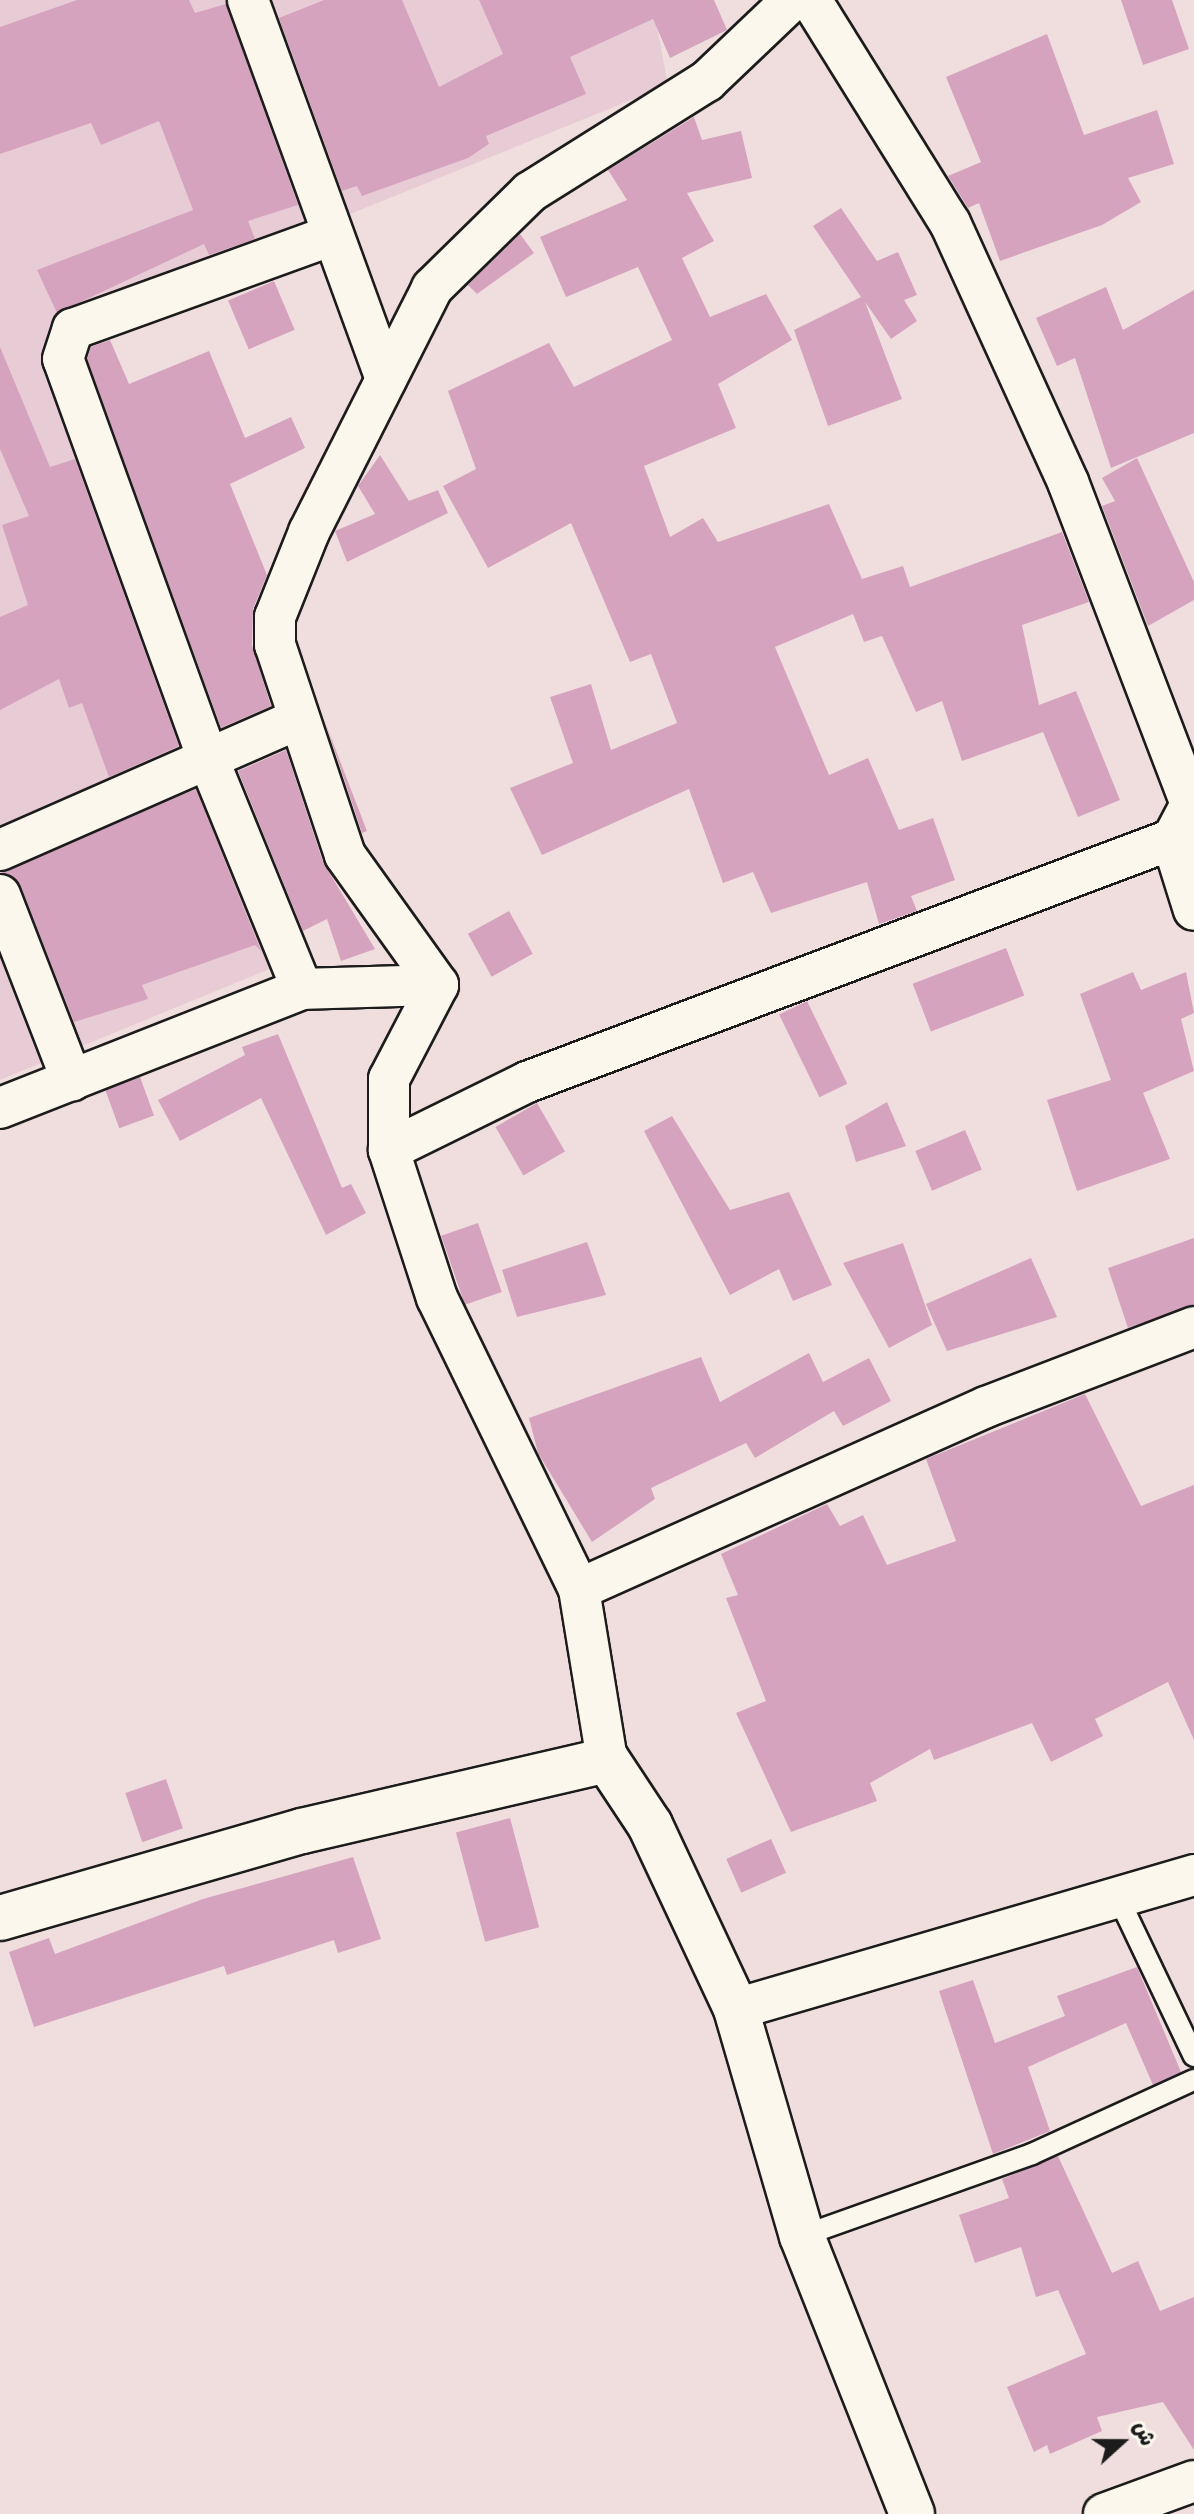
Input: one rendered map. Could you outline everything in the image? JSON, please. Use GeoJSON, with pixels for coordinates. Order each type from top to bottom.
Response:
{"type":"FeatureCollection","features":[{"type":"Feature","properties":{"kind":"street"},"geometry":{"type":"LineString","coordinates":[[248,0],[330,236],[386,379]]}},
{"type":"Feature","properties":{"kind":"street"},"geometry":{"type":"LineString","coordinates":[[438,985],[345,855],[275,645],[281,591],[432,288],[476,240],[530,192],[707,81],[792,0]]}},
{"type":"Feature","properties":{"kind":"street"},"geometry":{"type":"LineString","coordinates":[[811,0],[950,223],[1038,412],[1191,804],[1183,836],[1194,910]]}},
{"type":"Feature","properties":{"kind":"street"},"geometry":{"type":"LineString","coordinates":[[302,989],[208,759],[63,359],[66,338],[73,329],[330,236]]}},
{"type":"Feature","properties":{"kind":"street"},"geometry":{"type":"LineString","coordinates":[[0,850],[299,719]]}},
{"type":"Feature","properties":{"kind":"street"},"geometry":{"type":"LineString","coordinates":[[389,1150],[608,1050],[1183,836]]}},
{"type":"Feature","properties":{"kind":"street"},"geometry":{"type":"LineString","coordinates":[[0,895],[72,1081]]}},
{"type":"Feature","properties":{"kind":"street"},"geometry":{"type":"LineString","coordinates":[[0,1108],[302,989],[438,985]]}},
{"type":"Feature","properties":{"kind":"street"},"geometry":{"type":"LineString","coordinates":[[438,985],[389,1079],[389,1150],[437,1298],[579,1589],[607,1760],[650,1825],[736,2009],[802,2236],[912,2514]]}},
{"type":"Feature","properties":{"kind":"street"},"geometry":{"type":"LineString","coordinates":[[579,1589],[986,1407],[1194,1327]]}},
{"type":"Feature","properties":{"kind":"street"},"geometry":{"type":"LineString","coordinates":[[0,1918],[302,1831],[607,1760]]}},
{"type":"Feature","properties":{"kind":"street"},"geometry":{"type":"LineString","coordinates":[[736,2009],[1194,1875]]}},
{"type":"Feature","properties":{"kind":"street"},"geometry":{"type":"LineString","coordinates":[[1104,2514],[1194,2481]]}},
{"type":"Feature","properties":{"kind":"lane"},"geometry":{"type":"LineString","coordinates":[[1118,1897],[1194,2056]]}},
{"type":"Feature","properties":{"kind":"lane"},"geometry":{"type":"LineString","coordinates":[[802,2236],[1032,2154],[1194,2080]]}},
{"type":"Feature","properties":{"kind":"shaded area"},"geometry":{"type":"Polygon","coordinates":[[[0,0],[652,0],[668,85],[94,318],[286,962],[0,1080],[0,0]]]}},
{"type":"Feature","properties":{"kind":"building"},"geometry":{"type":"Polygon","coordinates":[[[77,0],[189,0],[195,13],[226,4],[298,205],[248,221],[255,239],[209,255],[204,244],[57,313],[37,270],[193,210],[159,121],[101,145],[91,123],[0,154],[0,27],[77,0]]]}},
{"type":"Feature","properties":{"kind":"building"},"geometry":{"type":"Polygon","coordinates":[[[324,0],[402,0],[439,87],[503,54],[479,0],[714,0],[727,30],[670,58],[653,19],[570,57],[586,94],[486,136],[489,144],[468,158],[362,196],[357,186],[342,191],[279,18],[324,0]]]}},
{"type":"Feature","properties":{"kind":"building"},"geometry":{"type":"Polygon","coordinates":[[[1121,0],[1172,0],[1189,49],[1143,65],[1121,0]]]}},
{"type":"Feature","properties":{"kind":"building"},"geometry":{"type":"Polygon","coordinates":[[[1047,34],[1084,135],[1157,110],[1174,164],[1128,178],[1141,202],[1102,225],[1000,261],[979,203],[968,208],[948,176],[981,162],[946,77],[1047,34]]]}},
{"type":"Feature","properties":{"kind":"building"},"geometry":{"type":"Polygon","coordinates":[[[694,117],[702,140],[741,131],[752,178],[687,193],[714,241],[682,258],[710,317],[766,294],[792,340],[718,384],[736,428],[644,466],[670,537],[703,518],[718,542],[829,504],[862,579],[903,566],[910,587],[1062,532],[1089,602],[1022,625],[1039,705],[1076,691],[1120,800],[1078,817],[1043,732],[962,761],[942,701],[916,712],[882,636],[864,642],[853,614],[775,647],[829,775],[868,758],[899,830],[933,818],[955,880],[911,896],[917,911],[879,924],[867,882],[771,913],[753,872],[723,883],[689,789],[542,855],[510,788],[573,763],[550,697],[591,684],[611,750],[677,723],[651,654],[630,662],[571,523],[488,568],[443,486],[476,469],[448,391],[549,343],[574,387],[672,340],[638,267],[566,297],[540,237],[627,200],[608,170],[694,117]]]}},
{"type":"Feature","properties":{"kind":"building"},"geometry":{"type":"Polygon","coordinates":[[[841,208],[877,261],[898,252],[917,295],[904,300],[917,321],[891,339],[865,302],[902,399],[828,426],[794,330],[861,297],[813,226],[841,208]]]}},
{"type":"Feature","properties":{"kind":"building"},"geometry":{"type":"Polygon","coordinates":[[[520,234],[534,253],[477,294],[468,285],[520,234]]]}},
{"type":"Feature","properties":{"kind":"building"},"geometry":{"type":"Polygon","coordinates":[[[274,281],[295,330],[249,349],[228,301],[274,281]]]}},
{"type":"Feature","properties":{"kind":"building"},"geometry":{"type":"Polygon","coordinates":[[[1106,287],[1123,330],[1194,290],[1194,433],[1111,468],[1075,358],[1057,366],[1036,318],[1106,287]]]}},
{"type":"Feature","properties":{"kind":"building"},"geometry":{"type":"Polygon","coordinates":[[[110,340],[129,384],[209,351],[245,438],[291,417],[305,448],[230,484],[267,575],[253,609],[252,645],[271,706],[221,728],[87,359],[91,347],[110,340]]]}},
{"type":"Feature","properties":{"kind":"building"},"geometry":{"type":"Polygon","coordinates":[[[0,347],[50,467],[75,459],[179,746],[109,777],[82,703],[69,708],[59,679],[0,710],[0,617],[28,605],[2,525],[29,516],[0,449],[0,347]]]}},
{"type":"Feature","properties":{"kind":"building"},"geometry":{"type":"Polygon","coordinates":[[[380,455],[409,501],[438,490],[448,513],[347,562],[335,531],[375,514],[358,486],[380,455]]]}},
{"type":"Feature","properties":{"kind":"building"},"geometry":{"type":"Polygon","coordinates":[[[1137,458],[1194,582],[1194,600],[1148,626],[1102,506],[1115,501],[1102,478],[1137,458]]]}},
{"type":"Feature","properties":{"kind":"building"},"geometry":{"type":"Polygon","coordinates":[[[325,722],[367,831],[362,833],[325,722]]]}},
{"type":"Feature","properties":{"kind":"building"},"geometry":{"type":"Polygon","coordinates":[[[286,750],[323,862],[375,949],[341,961],[327,919],[303,931],[238,771],[286,750]]]}},
{"type":"Feature","properties":{"kind":"building"},"geometry":{"type":"Polygon","coordinates":[[[196,789],[261,951],[255,945],[142,985],[148,999],[74,1022],[21,887],[1,872],[196,789]]]}},
{"type":"Feature","properties":{"kind":"building"},"geometry":{"type":"Polygon","coordinates":[[[509,911],[533,954],[492,977],[468,934],[509,911]]]}},
{"type":"Feature","properties":{"kind":"building"},"geometry":{"type":"Polygon","coordinates":[[[1006,948],[1024,996],[931,1031],[913,984],[1006,948]]]}},
{"type":"Feature","properties":{"kind":"building"},"geometry":{"type":"Polygon","coordinates":[[[1133,972],[1141,990],[1186,972],[1194,1013],[1181,1019],[1194,1071],[1143,1093],[1170,1159],[1077,1191],[1047,1100],[1111,1080],[1080,994],[1133,972]]]}},
{"type":"Feature","properties":{"kind":"building"},"geometry":{"type":"Polygon","coordinates":[[[807,1001],[847,1084],[819,1097],[779,1015],[807,1001]]]}},
{"type":"Feature","properties":{"kind":"building"},"geometry":{"type":"Polygon","coordinates":[[[278,1034],[342,1188],[351,1184],[366,1213],[326,1235],[261,1098],[180,1141],[158,1100],[245,1055],[242,1047],[278,1034]]]}},
{"type":"Feature","properties":{"kind":"building"},"geometry":{"type":"Polygon","coordinates":[[[140,1077],[154,1116],[119,1128],[105,1090],[140,1077]]]}},
{"type":"Feature","properties":{"kind":"building"},"geometry":{"type":"Polygon","coordinates":[[[887,1102],[906,1146],[856,1162],[845,1126],[887,1102]]]}},
{"type":"Feature","properties":{"kind":"building"},"geometry":{"type":"Polygon","coordinates":[[[537,1103],[565,1151],[523,1175],[495,1127],[537,1103]]]}},
{"type":"Feature","properties":{"kind":"building"},"geometry":{"type":"Polygon","coordinates":[[[672,1116],[730,1210],[789,1192],[832,1285],[793,1301],[779,1269],[730,1295],[644,1131],[672,1116]]]}},
{"type":"Feature","properties":{"kind":"building"},"geometry":{"type":"Polygon","coordinates":[[[965,1130],[982,1170],[932,1191],[915,1151],[965,1130]]]}},
{"type":"Feature","properties":{"kind":"building"},"geometry":{"type":"Polygon","coordinates":[[[478,1223],[502,1292],[465,1305],[441,1236],[478,1223]]]}},
{"type":"Feature","properties":{"kind":"building"},"geometry":{"type":"Polygon","coordinates":[[[1194,1238],[1194,1305],[1128,1328],[1108,1268],[1194,1238]]]}},
{"type":"Feature","properties":{"kind":"building"},"geometry":{"type":"Polygon","coordinates":[[[587,1242],[606,1295],[517,1317],[502,1270],[587,1242]]]}},
{"type":"Feature","properties":{"kind":"building"},"geometry":{"type":"Polygon","coordinates":[[[903,1243],[932,1325],[889,1348],[843,1263],[903,1243]]]}},
{"type":"Feature","properties":{"kind":"building"},"geometry":{"type":"Polygon","coordinates":[[[1031,1258],[1057,1317],[947,1351],[926,1304],[1031,1258]]]}},
{"type":"Feature","properties":{"kind":"building"},"geometry":{"type":"Polygon","coordinates":[[[809,1353],[823,1382],[869,1358],[891,1401],[843,1426],[834,1411],[755,1458],[746,1443],[651,1488],[655,1499],[592,1542],[538,1453],[529,1418],[701,1357],[720,1402],[809,1353]]]}},
{"type":"Feature","properties":{"kind":"building"},"geometry":{"type":"Polygon","coordinates":[[[1085,1394],[1141,1506],[1194,1485],[1194,1740],[1168,1682],[1095,1719],[1103,1736],[1051,1762],[1032,1723],[934,1760],[930,1749],[870,1783],[877,1801],[791,1832],[736,1713],[766,1701],[726,1598],[738,1595],[721,1554],[827,1504],[840,1526],[863,1515],[887,1565],[956,1541],[926,1459],[1085,1394]]]}},
{"type":"Feature","properties":{"kind":"building"},"geometry":{"type":"Polygon","coordinates":[[[166,1779],[183,1828],[142,1842],[125,1793],[166,1779]]]}},
{"type":"Feature","properties":{"kind":"building"},"geometry":{"type":"Polygon","coordinates":[[[510,1818],[539,1927],[485,1942],[456,1832],[510,1818]]]}},
{"type":"Feature","properties":{"kind":"building"},"geometry":{"type":"Polygon","coordinates":[[[771,1839],[786,1873],[741,1893],[726,1859],[771,1839]]]}},
{"type":"Feature","properties":{"kind":"building"},"geometry":{"type":"Polygon","coordinates":[[[353,1857],[381,1939],[338,1953],[334,1940],[227,1975],[224,1966],[34,2027],[9,1952],[49,1938],[55,1954],[203,1899],[353,1857]]]}},
{"type":"Feature","properties":{"kind":"building"},"geometry":{"type":"Polygon","coordinates":[[[1137,1967],[1181,2072],[1153,2085],[1126,2023],[1028,2067],[1050,2131],[993,2154],[939,1991],[973,1980],[995,2043],[1065,2016],[1057,1996],[1137,1967]]]}},
{"type":"Feature","properties":{"kind":"building"},"geometry":{"type":"Polygon","coordinates":[[[1058,2156],[1112,2273],[1138,2261],[1160,2311],[1194,2297],[1194,2450],[1163,2402],[1097,2417],[1102,2431],[1050,2454],[1047,2445],[1034,2452],[1007,2387],[1086,2354],[1058,2290],[1036,2297],[1021,2247],[975,2263],[959,2215],[1009,2198],[1002,2179],[1058,2156]]]}}]}
